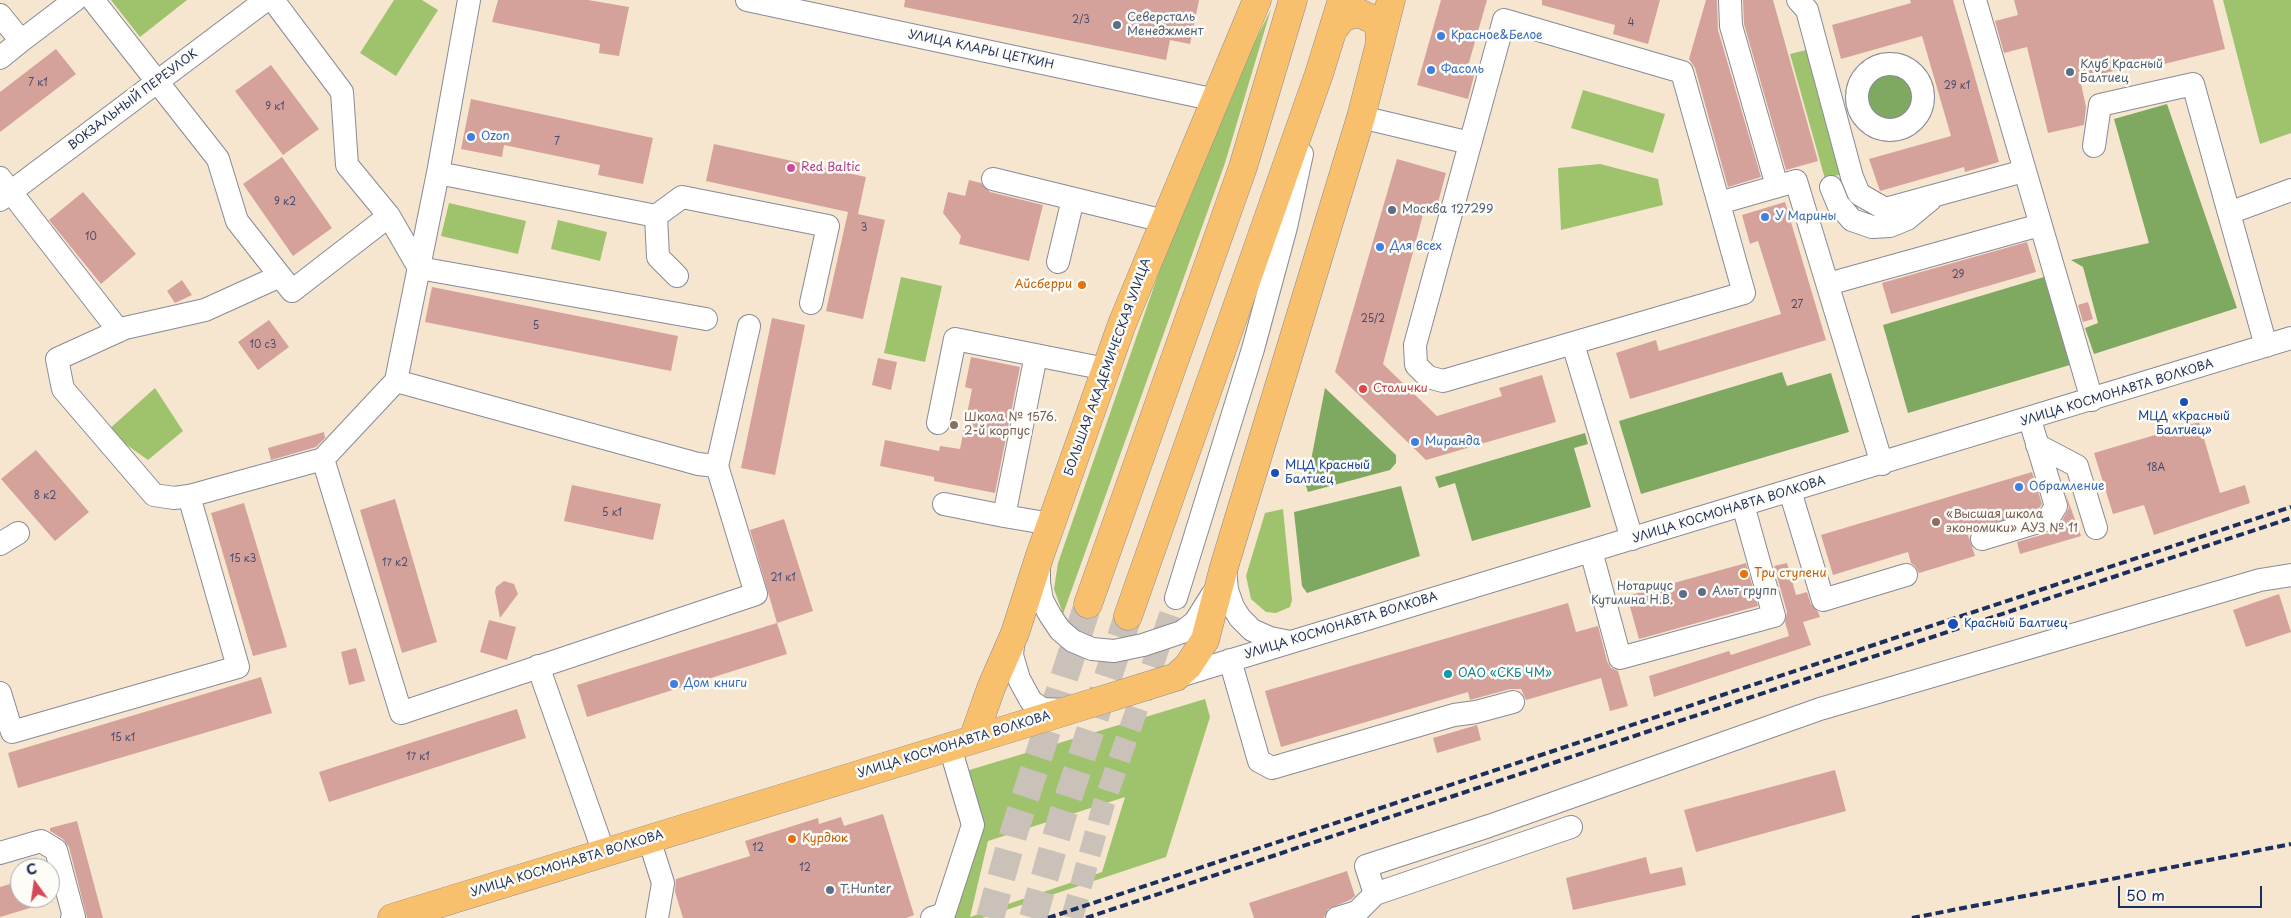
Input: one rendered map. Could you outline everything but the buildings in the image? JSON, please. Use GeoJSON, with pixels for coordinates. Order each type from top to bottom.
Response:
{"type":"FeatureCollection","features":[{"type":"Feature","properties":{"kind":"main road","name":"БОЛЬШАЯ АКАДЕМИЧЕСКАЯ УЛИЦА"},"geometry":{"type":"LineString","coordinates":[[962,743],[991,688],[1015,633],[1040,555],[1134,292],[1257,0]]}},
{"type":"Feature","properties":{"kind":"main road"},"geometry":{"type":"LineString","coordinates":[[1088,604],[1243,167],[1294,0]]}},
{"type":"Feature","properties":{"kind":"main road"},"geometry":{"type":"LineString","coordinates":[[1128,616],[1319,74],[1342,0]]}},
{"type":"Feature","properties":{"kind":"main road"},"geometry":{"type":"LineString","coordinates":[[1176,677],[1197,655],[1206,640],[1224,566],[1360,118],[1391,0]]}},
{"type":"Feature","properties":{"kind":"main road"},"geometry":{"type":"LineString","coordinates":[[1333,30],[1343,17],[1359,13],[1367,15],[1379,27],[1380,44]]}},
{"type":"Feature","properties":{"kind":"main road","name":"УЛИЦА КОСМОНАВТА ВОЛКОВА"},"geometry":{"type":"LineString","coordinates":[[392,918],[1176,677]]}},
{"type":"Feature","properties":{"kind":"street"},"geometry":{"type":"LineString","coordinates":[[0,58],[75,0]]}},
{"type":"Feature","properties":{"kind":"street"},"geometry":{"type":"LineString","coordinates":[[93,0],[218,160],[237,221],[292,291],[389,216]]}},
{"type":"Feature","properties":{"kind":"street","name":"ВОКЗАЛЬНЫЙ ПЕРЕУЛОК"},"geometry":{"type":"LineString","coordinates":[[4,190],[158,82],[266,0]]}},
{"type":"Feature","properties":{"kind":"street"},"geometry":{"type":"LineString","coordinates":[[273,0],[342,92],[347,165],[389,216],[419,268],[706,319]]}},
{"type":"Feature","properties":{"kind":"street"},"geometry":{"type":"LineString","coordinates":[[280,276],[205,310],[119,331],[58,359],[63,389],[154,494],[174,498],[189,496],[323,459],[396,381],[438,174],[469,0]]}},
{"type":"Feature","properties":{"kind":"street","name":"УЛИЦА КЛАРЫ ЦЕТКИН"},"geometry":{"type":"LineString","coordinates":[[746,0],[1216,100]]}},
{"type":"Feature","properties":{"kind":"street"},"geometry":{"type":"LineString","coordinates":[[1730,0],[1732,26],[1777,186]]}},
{"type":"Feature","properties":{"kind":"street"},"geometry":{"type":"LineString","coordinates":[[1975,0],[2092,400]]}},
{"type":"Feature","properties":{"kind":"street"},"geometry":{"type":"LineString","coordinates":[[1806,2],[1834,112],[1859,194],[1885,209],[2024,171]]}},
{"type":"Feature","properties":{"kind":"street"},"geometry":{"type":"LineString","coordinates":[[0,14],[21,41]]}},
{"type":"Feature","properties":{"kind":"street"},"geometry":{"type":"LineString","coordinates":[[1504,20],[1682,72],[1719,203],[1744,293],[1443,381],[1428,377],[1416,365],[1415,345],[1504,20]]}},
{"type":"Feature","properties":{"kind":"street"},"geometry":{"type":"LineString","coordinates":[[1176,598],[1253,349],[1286,227],[1319,74]]}},
{"type":"Feature","properties":{"kind":"street"},"geometry":{"type":"LineString","coordinates":[[2094,146],[2100,105],[2193,84],[2266,346]]}},
{"type":"Feature","properties":{"kind":"street"},"geometry":{"type":"LineString","coordinates":[[1834,112],[1858,106]]}},
{"type":"Feature","properties":{"kind":"street"},"geometry":{"type":"LineString","coordinates":[[1360,118],[1470,143]]}},
{"type":"Feature","properties":{"kind":"street"},"geometry":{"type":"LineString","coordinates":[[438,174],[656,216],[682,198],[828,226],[811,303]]}},
{"type":"Feature","properties":{"kind":"street"},"geometry":{"type":"LineString","coordinates":[[993,179],[1164,221]]}},
{"type":"Feature","properties":{"kind":"street"},"geometry":{"type":"LineString","coordinates":[[1719,203],[1796,180],[1882,464]]}},
{"type":"Feature","properties":{"kind":"street"},"geometry":{"type":"LineString","coordinates":[[1831,187],[1838,204],[1852,220],[1872,228],[1890,226],[1907,219],[1932,197]]}},
{"type":"Feature","properties":{"kind":"street"},"geometry":{"type":"LineString","coordinates":[[4,190],[119,331]]}},
{"type":"Feature","properties":{"kind":"street"},"geometry":{"type":"LineString","coordinates":[[2229,213],[2291,190]]}},
{"type":"Feature","properties":{"kind":"street"},"geometry":{"type":"LineString","coordinates":[[1058,262],[1073,199]]}},
{"type":"Feature","properties":{"kind":"street"},"geometry":{"type":"LineString","coordinates":[[656,216],[658,257],[677,276]]}},
{"type":"Feature","properties":{"kind":"street"},"geometry":{"type":"LineString","coordinates":[[1828,284],[2040,225]]}},
{"type":"Feature","properties":{"kind":"street"},"geometry":{"type":"LineString","coordinates":[[323,459],[401,713],[756,594],[717,466],[749,326]]}},
{"type":"Feature","properties":{"kind":"street","name":"УЛИЦА КОСМОНАВТА ВОЛКОВА"},"geometry":{"type":"LineString","coordinates":[[1176,677],[1632,538],[2030,420],[2291,338]]}},
{"type":"Feature","properties":{"kind":"street"},"geometry":{"type":"LineString","coordinates":[[938,423],[955,339],[1106,369]]}},
{"type":"Feature","properties":{"kind":"street"},"geometry":{"type":"LineString","coordinates":[[1573,344],[1632,538]]}},
{"type":"Feature","properties":{"kind":"street"},"geometry":{"type":"LineString","coordinates":[[1004,516],[1036,355]]}},
{"type":"Feature","properties":{"kind":"street"},"geometry":{"type":"LineString","coordinates":[[396,381],[698,464],[717,466]]}},
{"type":"Feature","properties":{"kind":"street"},"geometry":{"type":"LineString","coordinates":[[1982,539],[2048,520],[2056,506],[2030,420]]}},
{"type":"Feature","properties":{"kind":"street"},"geometry":{"type":"LineString","coordinates":[[2037,445],[2077,466],[2096,528]]}},
{"type":"Feature","properties":{"kind":"street"},"geometry":{"type":"LineString","coordinates":[[1790,491],[1822,600],[1906,575]]}},
{"type":"Feature","properties":{"kind":"street"},"geometry":{"type":"LineString","coordinates":[[0,693],[12,732],[238,666],[189,496]]}},
{"type":"Feature","properties":{"kind":"street"},"geometry":{"type":"LineString","coordinates":[[944,504],[1051,524]]}},
{"type":"Feature","properties":{"kind":"street"},"geometry":{"type":"LineString","coordinates":[[1591,551],[1620,658],[1774,616],[1743,505]]}},
{"type":"Feature","properties":{"kind":"street"},"geometry":{"type":"LineString","coordinates":[[1040,555],[1039,583],[1042,600],[1060,630],[1073,641],[1092,649],[1114,652],[1173,635],[1195,622],[1210,598],[1224,566]]}},
{"type":"Feature","properties":{"kind":"street"},"geometry":{"type":"LineString","coordinates":[[1224,566],[1227,590],[1233,607],[1240,618],[1252,630],[1270,638],[1290,642]]}},
{"type":"Feature","properties":{"kind":"street"},"geometry":{"type":"LineString","coordinates":[[1375,894],[1366,866],[1489,826],[1820,709],[2260,580],[2291,575]]}},
{"type":"Feature","properties":{"kind":"street"},"geometry":{"type":"LineString","coordinates":[[1015,633],[1012,655],[1019,679],[1031,702],[1042,709],[1073,709]]}},
{"type":"Feature","properties":{"kind":"street"},"geometry":{"type":"LineString","coordinates":[[1230,660],[1259,760],[1272,768],[1454,715],[1476,712],[1513,702]]}},
{"type":"Feature","properties":{"kind":"street"},"geometry":{"type":"LineString","coordinates":[[538,666],[604,853]]}},
{"type":"Feature","properties":{"kind":"street"},"geometry":{"type":"LineString","coordinates":[[932,918],[944,914],[973,824],[962,743]]}},
{"type":"Feature","properties":{"kind":"street"},"geometry":{"type":"LineString","coordinates":[[1338,918],[1358,912],[1375,894],[1571,827]]}},
{"type":"Feature","properties":{"kind":"street"},"geometry":{"type":"LineString","coordinates":[[649,839],[663,883],[657,918]]}},
{"type":"Feature","properties":{"kind":"street"},"geometry":{"type":"LineString","coordinates":[[0,853],[40,841],[56,850],[74,918]]}},
{"type":"Feature","properties":{"kind":"green space"},"geometry":{"type":"Polygon","coordinates":[[[111,0],[187,0],[140,37],[111,0]]]}},
{"type":"Feature","properties":{"kind":"green space"},"geometry":{"type":"Polygon","coordinates":[[[394,0],[422,0],[438,10],[396,76],[360,53],[394,0]]]}},
{"type":"Feature","properties":{"kind":"green space"},"geometry":{"type":"Polygon","coordinates":[[[2223,0],[2291,0],[2291,133],[2260,144],[2223,0]]]}},
{"type":"Feature","properties":{"kind":"green space"},"geometry":{"type":"Polygon","coordinates":[[[1271,9],[1225,163],[1063,614],[1054,589],[1058,563],[1184,200],[1225,103],[1271,9]]]}},
{"type":"Feature","properties":{"kind":"green space"},"geometry":{"type":"Polygon","coordinates":[[[1810,49],[1845,173],[1825,179],[1790,54],[1810,49]]]}},
{"type":"Feature","properties":{"kind":"green space"},"geometry":{"type":"Polygon","coordinates":[[[1891,73],[1900,75],[1908,80],[1913,88],[1915,97],[1913,106],[1908,114],[1900,119],[1891,121],[1882,119],[1874,114],[1869,106],[1867,97],[1869,88],[1874,80],[1882,75],[1891,73]]]}},
{"type":"Feature","properties":{"kind":"green space"},"geometry":{"type":"Polygon","coordinates":[[[1583,90],[1665,114],[1653,153],[1571,128],[1583,90]]]}},
{"type":"Feature","properties":{"kind":"green space"},"geometry":{"type":"Polygon","coordinates":[[[2167,104],[2237,308],[2094,354],[2085,328],[2098,323],[2083,267],[2071,260],[2149,243],[2114,119],[2167,104]]]}},
{"type":"Feature","properties":{"kind":"green space"},"geometry":{"type":"Polygon","coordinates":[[[1600,164],[1658,179],[1663,205],[1561,230],[1558,168],[1600,164]]]}},
{"type":"Feature","properties":{"kind":"green space"},"geometry":{"type":"Polygon","coordinates":[[[449,203],[526,221],[518,254],[441,236],[449,203]]]}},
{"type":"Feature","properties":{"kind":"green space"},"geometry":{"type":"Polygon","coordinates":[[[558,220],[607,232],[600,261],[551,249],[558,220]]]}},
{"type":"Feature","properties":{"kind":"green space"},"geometry":{"type":"Polygon","coordinates":[[[901,277],[942,286],[925,362],[884,353],[901,277]]]}},
{"type":"Feature","properties":{"kind":"green space"},"geometry":{"type":"Polygon","coordinates":[[[2044,277],[2070,365],[1908,413],[1883,325],[2044,277]]]}},
{"type":"Feature","properties":{"kind":"green space"},"geometry":{"type":"Polygon","coordinates":[[[1782,372],[1787,386],[1831,373],[1849,432],[1641,494],[1619,421],[1782,372]]]}},
{"type":"Feature","properties":{"kind":"green space"},"geometry":{"type":"Polygon","coordinates":[[[155,388],[183,431],[148,460],[107,431],[155,388]]]}},
{"type":"Feature","properties":{"kind":"green space"},"geometry":{"type":"Polygon","coordinates":[[[1325,388],[1396,455],[1396,463],[1390,470],[1308,492],[1306,486],[1325,388]]]}},
{"type":"Feature","properties":{"kind":"green space"},"geometry":{"type":"Polygon","coordinates":[[[1585,433],[1588,444],[1574,448],[1591,507],[1472,541],[1455,483],[1439,488],[1435,477],[1585,433]]]}},
{"type":"Feature","properties":{"kind":"green space"},"geometry":{"type":"Polygon","coordinates":[[[1401,486],[1420,556],[1307,593],[1302,586],[1294,512],[1401,486]]]}},
{"type":"Feature","properties":{"kind":"green space"},"geometry":{"type":"Polygon","coordinates":[[[1283,509],[1292,600],[1290,607],[1276,613],[1266,612],[1251,599],[1246,576],[1265,513],[1283,509]]]}},
{"type":"Feature","properties":{"kind":"green space"},"geometry":{"type":"Polygon","coordinates":[[[1205,699],[1210,717],[1166,857],[982,918],[953,918],[981,821],[966,771],[1205,699]],[[1125,797],[988,841],[970,917],[1102,872],[1125,797]]]}},
{"type":"Feature","properties":{"kind":"tunnel"},"geometry":{"type":"LineString","coordinates":[[1072,918],[1104,803],[1176,598]]}},
{"type":"Feature","properties":{"kind":"tunnel"},"geometry":{"type":"LineString","coordinates":[[990,918],[1014,832],[1088,604]]}},
{"type":"Feature","properties":{"kind":"tunnel"},"geometry":{"type":"LineString","coordinates":[[1033,918],[1062,817],[1128,616]]}},
{"type":"Feature","properties":{"kind":"railway"},"geometry":{"type":"LineString","coordinates":[[1048,918],[2291,507]]}},
{"type":"Feature","properties":{"kind":"railway"},"geometry":{"type":"LineString","coordinates":[[1086,918],[2291,518]]}},
{"type":"Feature","properties":{"kind":"railway"},"geometry":{"type":"LineString","coordinates":[[1912,918],[2291,844]]}},
{"type":"Feature","properties":{"kind":"place","name":"Северсталь Менеджмент"},"geometry":{"type":"Point","coordinates":[1117,25]}},
{"type":"Feature","properties":{"kind":"place","name":"Красное&Белое"},"geometry":{"type":"Point","coordinates":[1441,36]}},
{"type":"Feature","properties":{"kind":"place","name":"Фасоль"},"geometry":{"type":"Point","coordinates":[1431,70]}},
{"type":"Feature","properties":{"kind":"place","name":"Клуб Красный Балтиец"},"geometry":{"type":"Point","coordinates":[2070,72]}},
{"type":"Feature","properties":{"kind":"place","name":"Ozon"},"geometry":{"type":"Point","coordinates":[471,137]}},
{"type":"Feature","properties":{"kind":"place","name":"Red Baltic"},"geometry":{"type":"Point","coordinates":[791,168]}},
{"type":"Feature","properties":{"kind":"place","name":"Москва 127299"},"geometry":{"type":"Point","coordinates":[1392,210]}},
{"type":"Feature","properties":{"kind":"place","name":"У Марины"},"geometry":{"type":"Point","coordinates":[1765,217]}},
{"type":"Feature","properties":{"kind":"place","name":"Для всех"},"geometry":{"type":"Point","coordinates":[1380,247]}},
{"type":"Feature","properties":{"kind":"place","name":"Айсберри"},"geometry":{"type":"Point","coordinates":[1082,285]}},
{"type":"Feature","properties":{"kind":"place","name":"Столички"},"geometry":{"type":"Point","coordinates":[1363,389]}},
{"type":"Feature","properties":{"kind":"place","name":"МЦД «Красный Балтиец»"},"geometry":{"type":"Point","coordinates":[2184,402]}},
{"type":"Feature","properties":{"kind":"place","name":"Школа № 1576. 2-й корпус"},"geometry":{"type":"Point","coordinates":[954,425]}},
{"type":"Feature","properties":{"kind":"place","name":"Миранда"},"geometry":{"type":"Point","coordinates":[1415,442]}},
{"type":"Feature","properties":{"kind":"place","name":"МЦД Красный Балтиец"},"geometry":{"type":"Point","coordinates":[1275,473]}},
{"type":"Feature","properties":{"kind":"place","name":"Обрамление"},"geometry":{"type":"Point","coordinates":[2019,487]}},
{"type":"Feature","properties":{"kind":"place","name":"«Высшая школа экономики» АУЗ № 11"},"geometry":{"type":"Point","coordinates":[1936,522]}},
{"type":"Feature","properties":{"kind":"place","name":"Три ступени"},"geometry":{"type":"Point","coordinates":[1744,574]}},
{"type":"Feature","properties":{"kind":"place","name":"Альт групп"},"geometry":{"type":"Point","coordinates":[1702,592]}},
{"type":"Feature","properties":{"kind":"place","name":"Нотариус Кутилина Н.В."},"geometry":{"type":"Point","coordinates":[1683,594]}},
{"type":"Feature","properties":{"kind":"place","name":"Красный Балтиец"},"geometry":{"type":"Point","coordinates":[1953,624]}},
{"type":"Feature","properties":{"kind":"place","name":"ОАО «СКБ ЧМ»"},"geometry":{"type":"Point","coordinates":[1448,674]}},
{"type":"Feature","properties":{"kind":"place","name":"Дом книги"},"geometry":{"type":"Point","coordinates":[674,684]}},
{"type":"Feature","properties":{"kind":"place","name":"Курдюк"},"geometry":{"type":"Point","coordinates":[792,839]}},
{"type":"Feature","properties":{"kind":"place","name":"T.Hunter"},"geometry":{"type":"Point","coordinates":[830,890]}}]}
